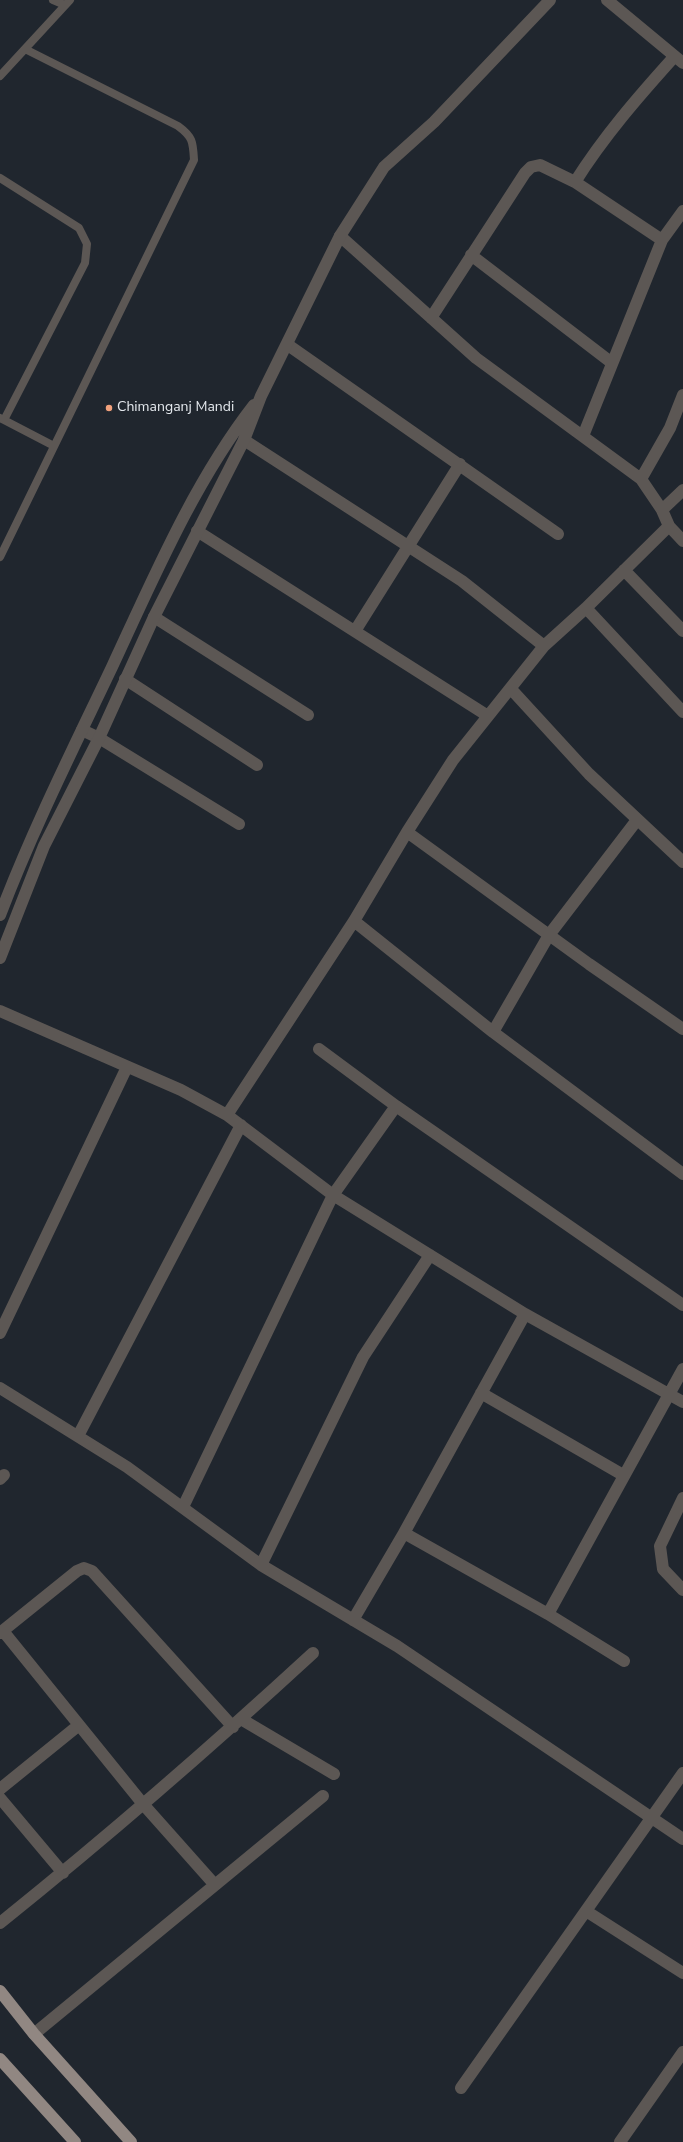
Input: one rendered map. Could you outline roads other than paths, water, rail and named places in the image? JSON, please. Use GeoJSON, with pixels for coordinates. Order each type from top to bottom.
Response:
{"type":"FeatureCollection","features":[{"type":"Feature","properties":{"kind":"main road"},"geometry":{"type":"LineString","coordinates":[[0,1991],[34,2034],[131,2142]]}},
{"type":"Feature","properties":{"kind":"main road"},"geometry":{"type":"LineString","coordinates":[[0,2059],[75,2142]]}},
{"type":"Feature","properties":{"kind":"street"},"geometry":{"type":"LineString","coordinates":[[0,958],[44,846],[99,738],[154,616],[244,440],[261,396],[288,345],[340,236],[384,167],[434,122],[550,0]]}},
{"type":"Feature","properties":{"kind":"street"},"geometry":{"type":"LineString","coordinates":[[575,182],[590,158],[626,110],[679,60],[607,0]]}},
{"type":"Feature","properties":{"kind":"street"},"geometry":{"type":"LineString","coordinates":[[431,318],[525,173],[531,167],[540,165],[575,182],[662,240]]}},
{"type":"Feature","properties":{"kind":"street"},"geometry":{"type":"LineString","coordinates":[[583,436],[662,240],[683,211]]}},
{"type":"Feature","properties":{"kind":"street"},"geometry":{"type":"LineString","coordinates":[[340,236],[476,358],[641,479],[662,510],[669,526],[683,541]]}},
{"type":"Feature","properties":{"kind":"street"},"geometry":{"type":"LineString","coordinates":[[471,255],[612,363]]}},
{"type":"Feature","properties":{"kind":"street"},"geometry":{"type":"LineString","coordinates":[[288,345],[558,534]]}},
{"type":"Feature","properties":{"kind":"street"},"geometry":{"type":"LineString","coordinates":[[641,479],[670,428],[683,395]]}},
{"type":"Feature","properties":{"kind":"street"},"geometry":{"type":"LineString","coordinates":[[0,915],[15,876],[82,730],[187,511],[234,430],[261,396]]}},
{"type":"Feature","properties":{"kind":"street"},"geometry":{"type":"LineString","coordinates":[[244,440],[462,581],[544,646]]}},
{"type":"Feature","properties":{"kind":"street"},"geometry":{"type":"LineString","coordinates":[[355,631],[460,464]]}},
{"type":"Feature","properties":{"kind":"street"},"geometry":{"type":"LineString","coordinates":[[662,510],[683,490]]}},
{"type":"Feature","properties":{"kind":"street"},"geometry":{"type":"LineString","coordinates":[[227,1115],[354,921],[407,832],[453,760],[544,646],[586,608],[669,526]]}},
{"type":"Feature","properties":{"kind":"street"},"geometry":{"type":"LineString","coordinates":[[198,531],[488,716]]}},
{"type":"Feature","properties":{"kind":"street"},"geometry":{"type":"LineString","coordinates":[[624,570],[683,631]]}},
{"type":"Feature","properties":{"kind":"street"},"geometry":{"type":"LineString","coordinates":[[586,608],[683,712]]}},
{"type":"Feature","properties":{"kind":"street"},"geometry":{"type":"LineString","coordinates":[[154,616],[308,715]]}},
{"type":"Feature","properties":{"kind":"street"},"geometry":{"type":"LineString","coordinates":[[125,680],[257,765]]}},
{"type":"Feature","properties":{"kind":"street"},"geometry":{"type":"LineString","coordinates":[[511,689],[589,774],[683,862]]}},
{"type":"Feature","properties":{"kind":"street"},"geometry":{"type":"LineString","coordinates":[[82,730],[99,738],[239,824]]}},
{"type":"Feature","properties":{"kind":"street"},"geometry":{"type":"LineString","coordinates":[[493,1032],[549,935],[637,820]]}},
{"type":"Feature","properties":{"kind":"street"},"geometry":{"type":"LineString","coordinates":[[407,832],[549,935],[683,1029]]}},
{"type":"Feature","properties":{"kind":"street"},"geometry":{"type":"LineString","coordinates":[[354,921],[493,1032],[683,1174]]}},
{"type":"Feature","properties":{"kind":"street"},"geometry":{"type":"LineString","coordinates":[[0,1010],[182,1090],[227,1115],[333,1195],[525,1314],[683,1402]]}},
{"type":"Feature","properties":{"kind":"street"},"geometry":{"type":"LineString","coordinates":[[319,1049],[396,1106],[683,1304]]}},
{"type":"Feature","properties":{"kind":"street"},"geometry":{"type":"LineString","coordinates":[[0,1333],[127,1066]]}},
{"type":"Feature","properties":{"kind":"street"},"geometry":{"type":"LineString","coordinates":[[183,1507],[333,1195],[396,1106]]}},
{"type":"Feature","properties":{"kind":"street"},"geometry":{"type":"LineString","coordinates":[[78,1436],[241,1125]]}},
{"type":"Feature","properties":{"kind":"street"},"geometry":{"type":"LineString","coordinates":[[261,1565],[363,1357],[430,1255]]}},
{"type":"Feature","properties":{"kind":"street"},"geometry":{"type":"LineString","coordinates":[[353,1620],[404,1533],[525,1314]]}},
{"type":"Feature","properties":{"kind":"street"},"geometry":{"type":"LineString","coordinates":[[548,1614],[683,1369]]}},
{"type":"Feature","properties":{"kind":"street"},"geometry":{"type":"LineString","coordinates":[[0,1388],[127,1467],[261,1565],[397,1646],[683,1839]]}},
{"type":"Feature","properties":{"kind":"street"},"geometry":{"type":"LineString","coordinates":[[481,1393],[623,1476]]}},
{"type":"Feature","properties":{"kind":"street"},"geometry":{"type":"LineString","coordinates":[[683,1498],[660,1546],[663,1569],[683,1590]]}},
{"type":"Feature","properties":{"kind":"street"},"geometry":{"type":"LineString","coordinates":[[404,1533],[548,1614],[624,1661]]}},
{"type":"Feature","properties":{"kind":"street"},"geometry":{"type":"LineString","coordinates":[[215,1885],[143,1804],[1,1632],[77,1571],[84,1568],[92,1571],[237,1723],[334,1774]]}},
{"type":"Feature","properties":{"kind":"street"},"geometry":{"type":"LineString","coordinates":[[0,1923],[63,1873],[237,1723],[313,1653]]}},
{"type":"Feature","properties":{"kind":"street"},"geometry":{"type":"LineString","coordinates":[[0,1789],[79,1725]]}},
{"type":"Feature","properties":{"kind":"street"},"geometry":{"type":"LineString","coordinates":[[460,2088],[683,1773]]}},
{"type":"Feature","properties":{"kind":"street"},"geometry":{"type":"LineString","coordinates":[[34,2034],[323,1796]]}},
{"type":"Feature","properties":{"kind":"street"},"geometry":{"type":"LineString","coordinates":[[0,1798],[63,1873]]}},
{"type":"Feature","properties":{"kind":"street"},"geometry":{"type":"LineString","coordinates":[[586,1911],[683,1973]]}},
{"type":"Feature","properties":{"kind":"street"},"geometry":{"type":"LineString","coordinates":[[620,2142],[683,2052]]}},
{"type":"Feature","properties":{"kind":"lane"},"geometry":{"type":"LineString","coordinates":[[53,0],[67,3]]}},
{"type":"Feature","properties":{"kind":"lane"},"geometry":{"type":"LineString","coordinates":[[0,76],[67,3]]}},
{"type":"Feature","properties":{"kind":"lane"},"geometry":{"type":"LineString","coordinates":[[0,557],[194,160],[193,143],[188,134],[178,126],[25,49]]}},
{"type":"Feature","properties":{"kind":"lane"},"geometry":{"type":"LineString","coordinates":[[0,178],[79,228],[86,244],[85,263],[2,419],[54,446]]}},
{"type":"Feature","properties":{"kind":"place","name":"Chimanganj Mandi"},"geometry":{"type":"Point","coordinates":[109,408]}}]}
